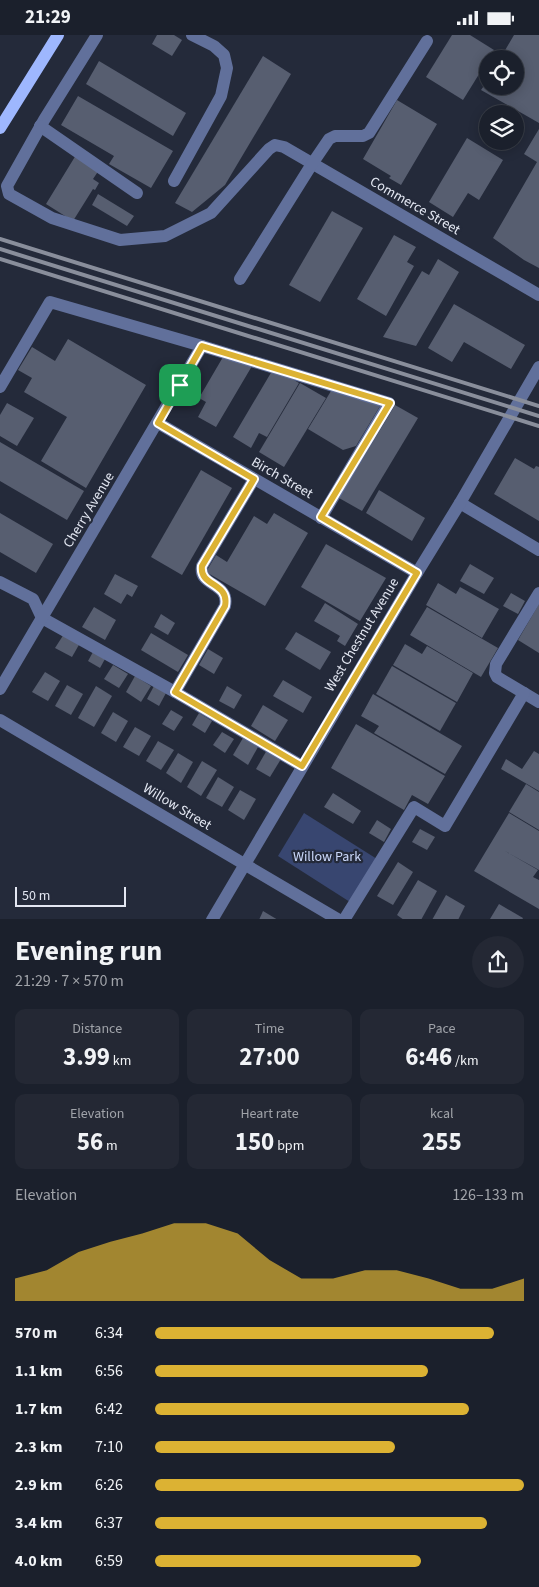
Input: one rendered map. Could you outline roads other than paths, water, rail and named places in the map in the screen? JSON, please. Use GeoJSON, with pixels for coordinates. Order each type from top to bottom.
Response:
{"type":"FeatureCollection","features":[{"type":"Feature","properties":{"kind":"main road"},"geometry":{"type":"LineString","coordinates":[[0,128],[58,35]]}},
{"type":"Feature","properties":{"kind":"street"},"geometry":{"type":"LineString","coordinates":[[97,35],[40,126],[137,193]]}},
{"type":"Feature","properties":{"kind":"street"},"geometry":{"type":"LineString","coordinates":[[174,181],[220,96],[227,67],[224,55],[214,46],[192,35]]}},
{"type":"Feature","properties":{"kind":"street"},"geometry":{"type":"LineString","coordinates":[[240,279],[329,139],[335,136],[370,133],[427,41]]}},
{"type":"Feature","properties":{"kind":"street","name":"Commerce Street"},"geometry":{"type":"LineString","coordinates":[[40,126],[6,187],[9,194],[52,218],[120,239],[165,236],[211,213],[270,149],[276,145],[284,147],[539,295]]}},
{"type":"Feature","properties":{"kind":"street"},"geometry":{"type":"LineString","coordinates":[[0,387],[50,302],[390,403],[321,517]]}},
{"type":"Feature","properties":{"kind":"street","name":"Cherry Avenue"},"geometry":{"type":"LineString","coordinates":[[0,689],[202,346]]}},
{"type":"Feature","properties":{"kind":"street","name":"West Chestnut Avenue"},"geometry":{"type":"LineString","coordinates":[[212,919],[539,367]]}},
{"type":"Feature","properties":{"kind":"street","name":"Birch Street"},"geometry":{"type":"LineString","coordinates":[[158,423],[417,573]]}},
{"type":"Feature","properties":{"kind":"street"},"geometry":{"type":"LineString","coordinates":[[175,692],[225,606],[227,598],[223,591],[205,579],[201,572],[202,566],[254,479]]}},
{"type":"Feature","properties":{"kind":"street"},"geometry":{"type":"LineString","coordinates":[[460,503],[539,550]]}},
{"type":"Feature","properties":{"kind":"street"},"geometry":{"type":"LineString","coordinates":[[0,582],[33,599],[42,618],[302,766]]}},
{"type":"Feature","properties":{"kind":"street"},"geometry":{"type":"LineString","coordinates":[[539,593],[495,669],[497,677],[539,702]]}},
{"type":"Feature","properties":{"kind":"street"},"geometry":{"type":"LineString","coordinates":[[344,919],[414,807],[445,826],[524,693]]}},
{"type":"Feature","properties":{"kind":"street","name":"Willow Street"},"geometry":{"type":"LineString","coordinates":[[0,720],[338,919]]}},
{"type":"Feature","properties":{"kind":"railway"},"geometry":{"type":"LineString","coordinates":[[0,239],[539,406]]}},
{"type":"Feature","properties":{"kind":"railway"},"geometry":{"type":"LineString","coordinates":[[0,249],[539,416]]}},
{"type":"Feature","properties":{"kind":"railway"},"geometry":{"type":"LineString","coordinates":[[0,259],[539,426]]}},
{"type":"Feature","properties":{"kind":"park label","name":"Willow Park"},"geometry":{"type":"Point","coordinates":[327,857]}}]}
